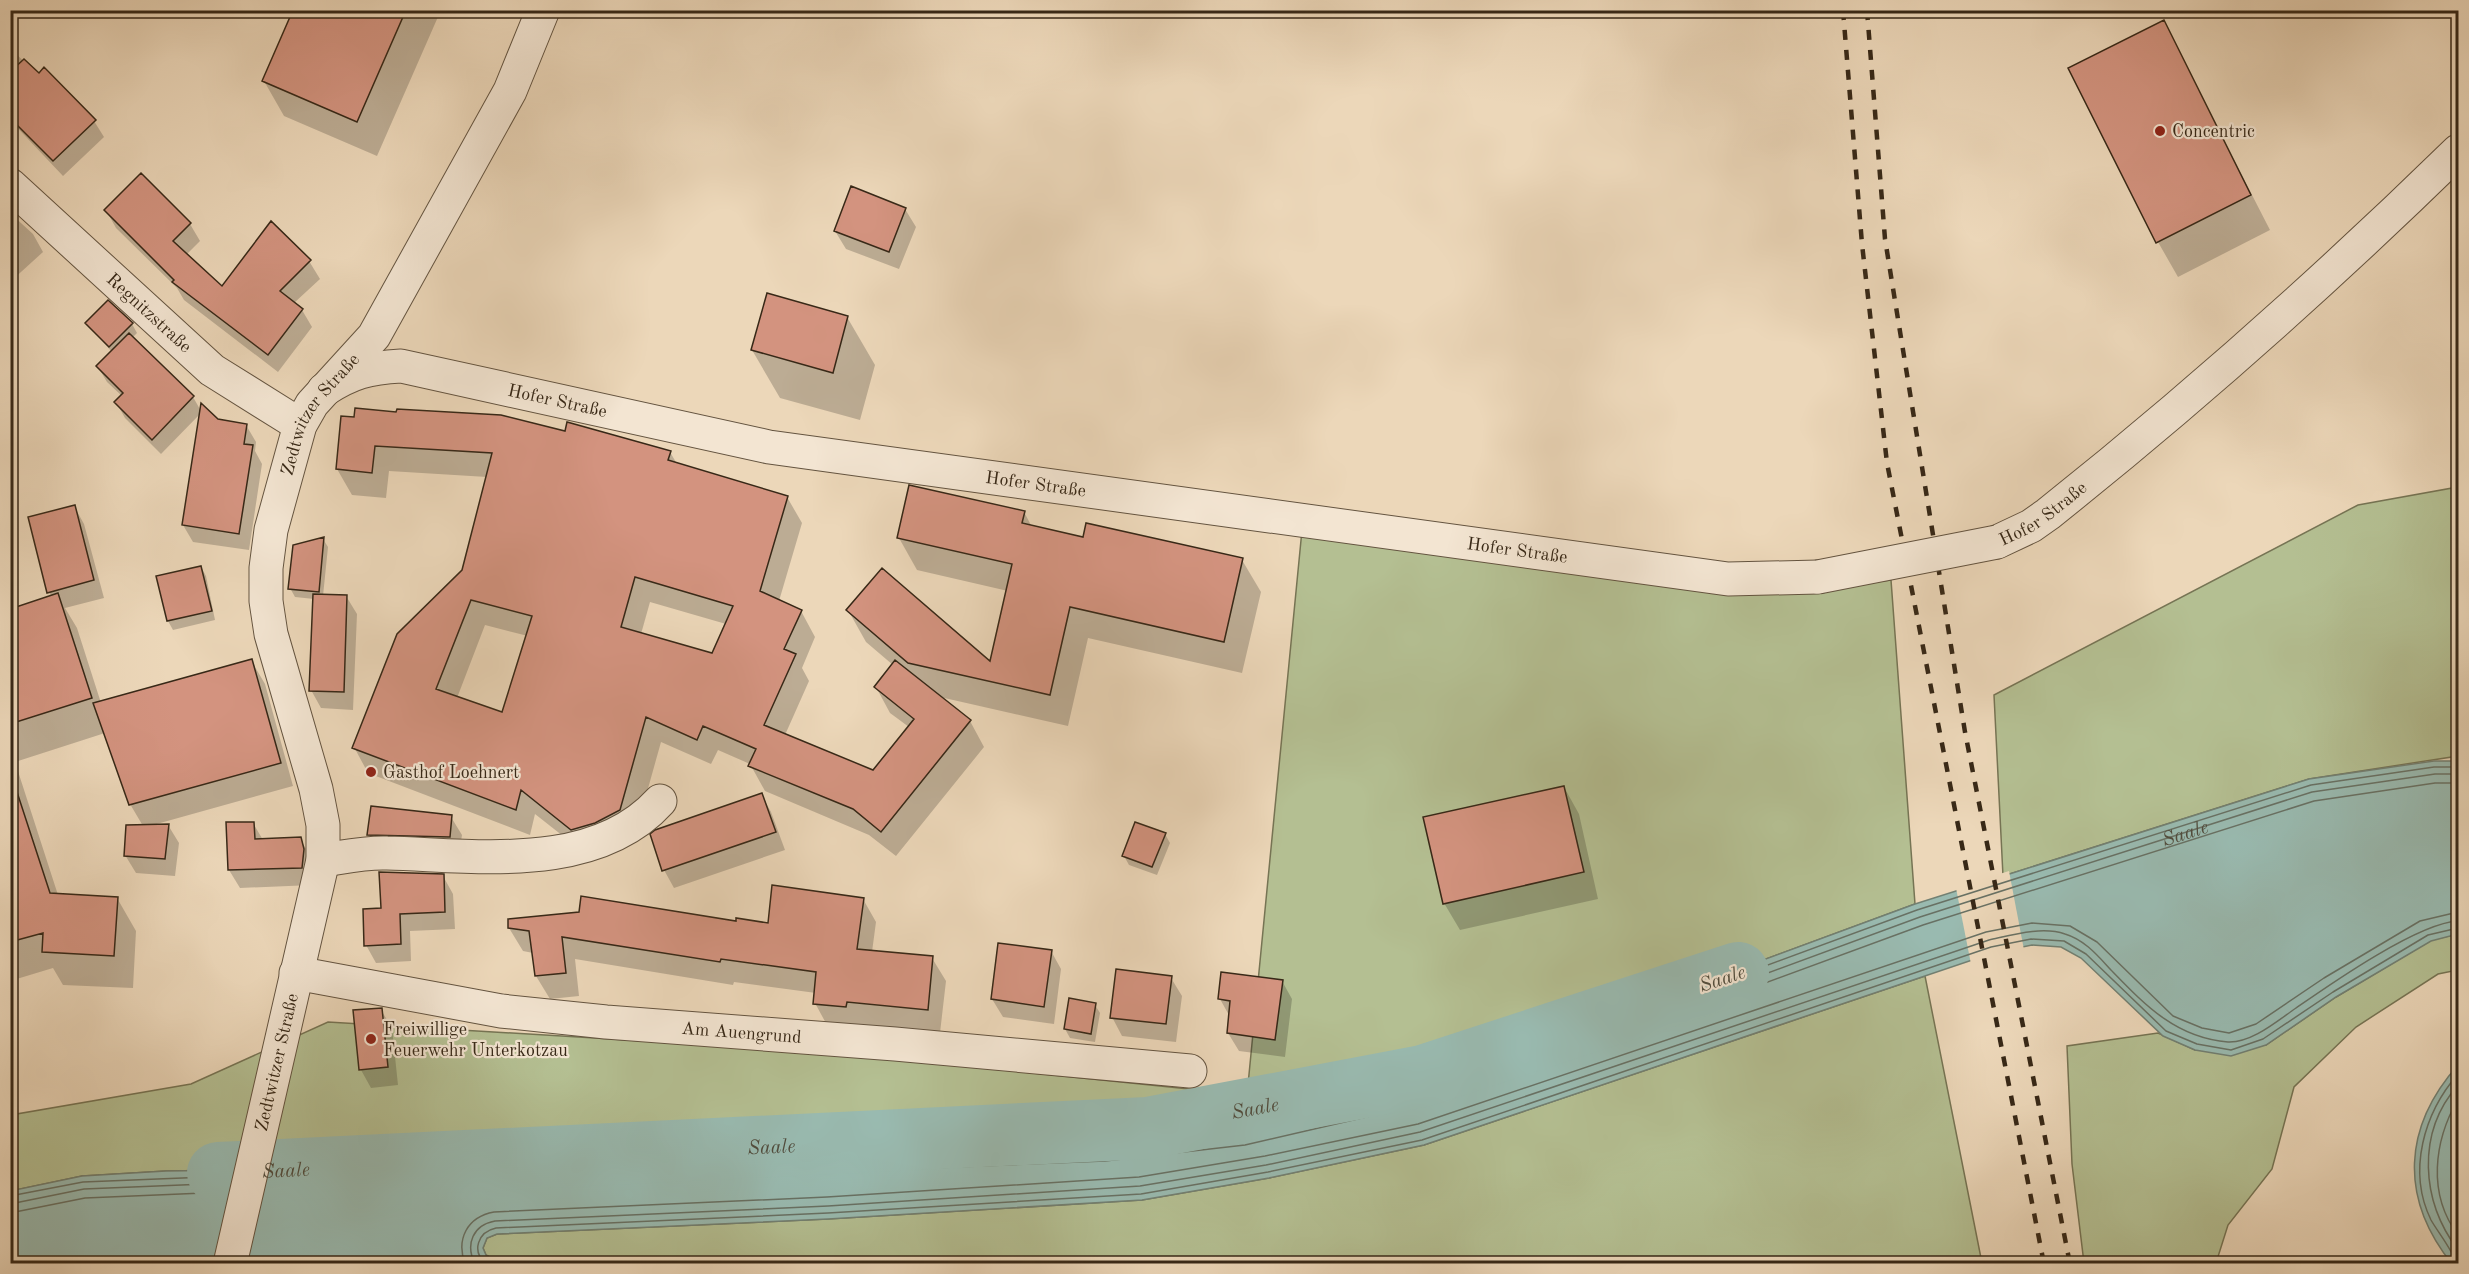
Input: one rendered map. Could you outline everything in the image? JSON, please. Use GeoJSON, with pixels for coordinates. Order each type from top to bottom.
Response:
{"type":"FeatureCollection","features":[{"type":"Feature","properties":{"kind":"street","name":"Zedtwitzer Straße"},"geometry":{"type":"LineString","coordinates":[[230,1263],[323,860],[323,825],[316,789],[271,634],[266,601],[266,568],[271,530],[300,425],[324,390],[374,336],[510,91],[543,10]]}},
{"type":"Feature","properties":{"kind":"street","name":"Hofer Straße"},"geometry":{"type":"LineString","coordinates":[[324,390],[347,375],[368,368],[401,366],[781,449],[1728,579],[1818,577],[1997,542],[2031,526],[2160,425],[2406,203],[2458,151]]}},
{"type":"Feature","properties":{"kind":"street","name":"Regnitzstraße"},"geometry":{"type":"LineString","coordinates":[[10,185],[212,370],[300,425]]}},
{"type":"Feature","properties":{"kind":"street","name":"Hofer Straße"},"geometry":{"type":"LineString","coordinates":[[390,306],[393,329],[408,357],[439,374]]}},
{"type":"Feature","properties":{"kind":"street"},"geometry":{"type":"LineString","coordinates":[[323,860],[384,852],[501,858],[588,845],[622,833],[646,817],[660,801]]}},
{"type":"Feature","properties":{"kind":"street","name":"Am Auengrund"},"geometry":{"type":"LineString","coordinates":[[296,973],[501,1011],[606,1022],[895,1044],[1190,1071]]}},
{"type":"Feature","properties":{"kind":"green space"},"geometry":{"type":"Polygon","coordinates":[[[2458,487],[2458,756],[2309,779],[2003,876],[1994,695],[2358,505],[2458,487]]]}},
{"type":"Feature","properties":{"kind":"green space"},"geometry":{"type":"Polygon","coordinates":[[[1302,530],[1812,589],[1891,580],[1915,904],[1584,1026],[1411,1084],[1241,1123],[1104,1139],[375,1168],[166,1171],[82,1176],[11,1191],[11,1115],[191,1084],[328,1022],[827,1052],[1247,1095],[1302,530]]]}},
{"type":"Feature","properties":{"kind":"green space"},"geometry":{"type":"Polygon","coordinates":[[[2458,934],[2458,970],[2438,974],[2356,1027],[2294,1087],[2272,1169],[2228,1225],[2216,1263],[2084,1263],[2072,1164],[2067,1046],[2158,1033],[2195,1050],[2266,1045],[2336,997],[2431,940],[2458,934]]]}},
{"type":"Feature","properties":{"kind":"green space"},"geometry":{"type":"Polygon","coordinates":[[[1925,976],[1982,1263],[500,1264],[486,1255],[483,1248],[487,1238],[497,1234],[828,1219],[1142,1200],[1269,1178],[1424,1145],[1925,976]]]}},
{"type":"Feature","properties":{"kind":"water"},"geometry":{"type":"Polygon","coordinates":[[[2434,761],[2458,761],[2458,934],[2431,941],[2336,997],[2266,1045],[2231,1056],[2195,1050],[2163,1036],[2081,958],[2061,947],[2032,945],[1993,953],[1424,1145],[1269,1178],[1142,1200],[828,1219],[497,1234],[487,1238],[483,1248],[486,1255],[500,1263],[11,1264],[10,1191],[82,1176],[166,1171],[375,1168],[1104,1139],[1241,1123],[1411,1084],[1584,1026],[1915,904],[2309,779],[2434,761]]]}},
{"type":"Feature","properties":{"kind":"water"},"geometry":{"type":"Polygon","coordinates":[[[2458,1065],[2458,1263],[2452,1264],[2435,1239],[2423,1214],[2416,1188],[2414,1163],[2418,1138],[2426,1113],[2458,1065]]]}},
{"type":"Feature","properties":{"kind":"pier"},"geometry":{"type":"Polygon","coordinates":[[[2009,871],[2024,950],[1971,964],[1956,888],[2009,871]]]}},
{"type":"Feature","properties":{"kind":"building"},"geometry":{"type":"Polygon","coordinates":[[[293,10],[406,10],[357,122],[262,81],[293,10]]]}},
{"type":"Feature","properties":{"kind":"building","name":"Concentric"},"geometry":{"type":"Polygon","coordinates":[[[2164,20],[2251,195],[2156,243],[2068,68],[2164,20]]]}},
{"type":"Feature","properties":{"kind":"building"},"geometry":{"type":"Polygon","coordinates":[[[24,59],[39,73],[44,67],[96,120],[53,161],[10,118],[10,72],[24,59]]]}},
{"type":"Feature","properties":{"kind":"building"},"geometry":{"type":"Polygon","coordinates":[[[141,173],[191,223],[173,241],[222,286],[271,221],[311,260],[280,291],[303,309],[268,355],[172,282],[174,280],[104,210],[141,173]]]}},
{"type":"Feature","properties":{"kind":"building"},"geometry":{"type":"Polygon","coordinates":[[[851,186],[906,208],[889,252],[834,231],[851,186]]]}},
{"type":"Feature","properties":{"kind":"building"},"geometry":{"type":"Polygon","coordinates":[[[767,293],[848,316],[833,373],[751,350],[767,293]]]}},
{"type":"Feature","properties":{"kind":"building"},"geometry":{"type":"Polygon","coordinates":[[[108,300],[133,323],[109,347],[85,323],[108,300]]]}},
{"type":"Feature","properties":{"kind":"building"},"geometry":{"type":"Polygon","coordinates":[[[129,333],[194,396],[152,440],[114,402],[123,393],[96,366],[129,333]]]}},
{"type":"Feature","properties":{"kind":"building"},"geometry":{"type":"Polygon","coordinates":[[[201,403],[218,419],[247,424],[244,444],[253,445],[239,534],[182,525],[201,403]]]}},
{"type":"Feature","properties":{"kind":"building"},"geometry":{"type":"Polygon","coordinates":[[[355,408],[396,412],[397,409],[501,415],[565,431],[567,422],[671,451],[668,460],[788,496],[760,591],[802,610],[784,649],[796,654],[764,725],[873,770],[914,719],[874,687],[895,660],[971,720],[881,832],[853,809],[748,766],[756,749],[703,726],[697,740],[646,717],[620,810],[595,823],[571,830],[521,790],[516,810],[352,748],[397,634],[462,570],[492,453],[375,446],[372,473],[336,469],[341,416],[354,417],[355,408]],[[635,577],[621,627],[712,653],[733,606],[635,577]],[[471,600],[436,689],[502,712],[532,616],[471,600]]]}},
{"type":"Feature","properties":{"kind":"building"},"geometry":{"type":"Polygon","coordinates":[[[909,485],[1025,511],[1022,523],[1083,537],[1086,523],[1243,558],[1224,642],[1070,607],[1050,695],[908,663],[846,610],[882,568],[990,661],[1012,564],[897,538],[909,485]]]}},
{"type":"Feature","properties":{"kind":"building"},"geometry":{"type":"Polygon","coordinates":[[[75,505],[94,580],[47,593],[28,517],[75,505]]]}},
{"type":"Feature","properties":{"kind":"building"},"geometry":{"type":"Polygon","coordinates":[[[324,537],[319,592],[288,589],[293,545],[324,537]]]}},
{"type":"Feature","properties":{"kind":"building"},"geometry":{"type":"Polygon","coordinates":[[[201,566],[212,611],[167,621],[156,576],[201,566]]]}},
{"type":"Feature","properties":{"kind":"building"},"geometry":{"type":"Polygon","coordinates":[[[58,593],[92,698],[10,724],[10,609],[58,593]]]}},
{"type":"Feature","properties":{"kind":"building"},"geometry":{"type":"Polygon","coordinates":[[[313,594],[347,595],[344,692],[309,691],[313,594]]]}},
{"type":"Feature","properties":{"kind":"building"},"geometry":{"type":"Polygon","coordinates":[[[252,659],[281,763],[129,805],[93,703],[252,659]]]}},
{"type":"Feature","properties":{"kind":"building"},"geometry":{"type":"Polygon","coordinates":[[[1564,786],[1584,872],[1443,904],[1423,817],[1564,786]]]}},
{"type":"Feature","properties":{"kind":"building"},"geometry":{"type":"Polygon","coordinates":[[[16,789],[50,893],[118,897],[114,956],[42,952],[43,933],[10,942],[10,790],[16,789]]]}},
{"type":"Feature","properties":{"kind":"building"},"geometry":{"type":"Polygon","coordinates":[[[762,793],[776,832],[662,871],[650,834],[655,830],[762,793]]]}},
{"type":"Feature","properties":{"kind":"building"},"geometry":{"type":"Polygon","coordinates":[[[371,806],[452,815],[450,837],[367,835],[371,806]]]}},
{"type":"Feature","properties":{"kind":"building"},"geometry":{"type":"Polygon","coordinates":[[[226,822],[254,822],[255,839],[301,837],[304,849],[302,868],[228,870],[226,822]]]}},
{"type":"Feature","properties":{"kind":"building"},"geometry":{"type":"Polygon","coordinates":[[[1135,822],[1166,833],[1152,867],[1122,856],[1135,822]]]}},
{"type":"Feature","properties":{"kind":"building"},"geometry":{"type":"Polygon","coordinates":[[[169,824],[165,859],[124,856],[126,825],[169,824]]]}},
{"type":"Feature","properties":{"kind":"building"},"geometry":{"type":"Polygon","coordinates":[[[379,872],[444,874],[445,912],[400,914],[401,944],[364,946],[363,909],[381,908],[379,872]]]}},
{"type":"Feature","properties":{"kind":"building"},"geometry":{"type":"Polygon","coordinates":[[[772,885],[864,898],[857,949],[933,956],[928,1010],[847,1002],[846,1007],[813,1004],[816,972],[721,959],[720,962],[562,937],[566,973],[535,976],[529,931],[508,928],[508,919],[579,912],[581,896],[736,921],[736,918],[768,923],[772,885]]]}},
{"type":"Feature","properties":{"kind":"building"},"geometry":{"type":"Polygon","coordinates":[[[998,943],[1052,950],[1044,1007],[991,999],[998,943]]]}},
{"type":"Feature","properties":{"kind":"building"},"geometry":{"type":"Polygon","coordinates":[[[1116,969],[1172,976],[1166,1024],[1110,1018],[1116,969]]]}},
{"type":"Feature","properties":{"kind":"building"},"geometry":{"type":"Polygon","coordinates":[[[1221,972],[1283,980],[1275,1040],[1227,1033],[1230,1001],[1218,999],[1221,972]]]}},
{"type":"Feature","properties":{"kind":"building"},"geometry":{"type":"Polygon","coordinates":[[[1069,998],[1096,1003],[1091,1034],[1064,1029],[1069,998]]]}},
{"type":"Feature","properties":{"kind":"building","name":"Freiwillige Feuerwehr Unterkotzau"},"geometry":{"type":"Polygon","coordinates":[[[382,1008],[388,1067],[359,1070],[353,1010],[382,1008]]]}},
{"type":"Feature","properties":{"kind":"waterway","name":"Saale"},"geometry":{"type":"LineString","coordinates":[[218,1173],[1148,1128],[1423,1076],[1738,973]]}},
{"type":"Feature","properties":{"kind":"railway"},"geometry":{"type":"LineString","coordinates":[[1843,10],[1862,244],[1887,463],[2044,1264]]}},
{"type":"Feature","properties":{"kind":"railway"},"geometry":{"type":"LineString","coordinates":[[1867,10],[1885,239],[1965,732],[2070,1264]]}},
{"type":"Feature","properties":{"kind":"place","name":"Concentric"},"geometry":{"type":"Point","coordinates":[2160,131]}},
{"type":"Feature","properties":{"kind":"place","name":"Gasthof Loehnert"},"geometry":{"type":"Point","coordinates":[371,772]}},
{"type":"Feature","properties":{"kind":"place","name":"Freiwillige Feuerwehr Unterkotzau"},"geometry":{"type":"Point","coordinates":[371,1039]}}]}
